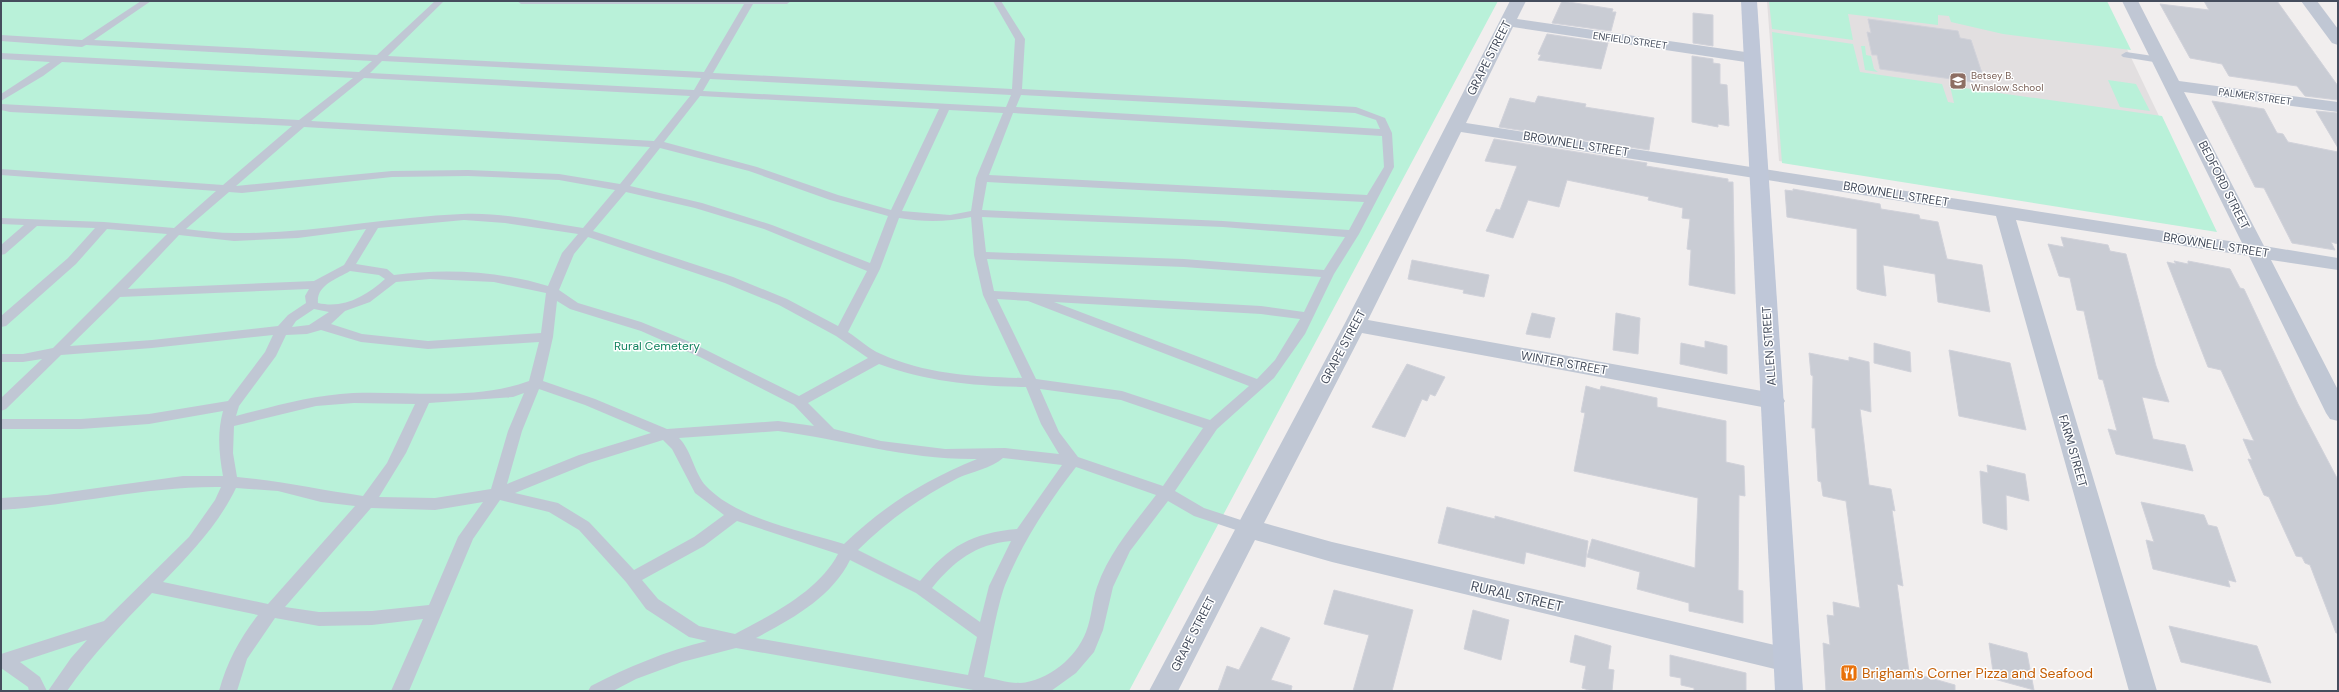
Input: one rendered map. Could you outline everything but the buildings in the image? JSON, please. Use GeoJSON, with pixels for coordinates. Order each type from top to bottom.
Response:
{"type":"FeatureCollection","features":[{"type":"Feature","properties":{"kind":"street","name":"GRAPE STREET"},"geometry":{"type":"LineString","coordinates":[[1163,691],[1355,324],[1518,1]]}},
{"type":"Feature","properties":{"kind":"street","name":"ALLEN STREET"},"geometry":{"type":"LineString","coordinates":[[1749,1],[1789,691]]}},
{"type":"Feature","properties":{"kind":"street","name":"BEDFORD STREET"},"geometry":{"type":"LineString","coordinates":[[2130,1],[2338,413]]}},
{"type":"Feature","properties":{"kind":"street"},"geometry":{"type":"LineString","coordinates":[[2309,1],[2338,40]]}},
{"type":"Feature","properties":{"kind":"street","name":"ENFIELD STREET"},"geometry":{"type":"LineString","coordinates":[[1507,22],[1752,58]]}},
{"type":"Feature","properties":{"kind":"street","name":"PALMER STREET"},"geometry":{"type":"LineString","coordinates":[[2172,85],[2338,108]]}},
{"type":"Feature","properties":{"kind":"street","name":"BROWNELL STREET"},"geometry":{"type":"LineString","coordinates":[[1454,126],[1758,172],[2338,264]]}},
{"type":"Feature","properties":{"kind":"street","name":"FARM STREET"},"geometry":{"type":"LineString","coordinates":[[2004,211],[2143,691]]}},
{"type":"Feature","properties":{"kind":"street","name":"WINTER STREET"},"geometry":{"type":"LineString","coordinates":[[1355,324],[1773,401]]}},
{"type":"Feature","properties":{"kind":"street","name":"RURAL STREET"},"geometry":{"type":"LineString","coordinates":[[1248,528],[1340,554],[1787,660]]}},
{"type":"Feature","properties":{"kind":"lane"},"geometry":{"type":"LineString","coordinates":[[1,98],[40,74],[58,60],[147,1]]}},
{"type":"Feature","properties":{"kind":"lane"},"geometry":{"type":"LineString","coordinates":[[1,406],[117,293],[176,232],[302,123],[360,76],[440,1]]}},
{"type":"Feature","properties":{"kind":"lane"},"geometry":{"type":"LineString","coordinates":[[521,1],[787,1]]}},
{"type":"Feature","properties":{"kind":"lane"},"geometry":{"type":"LineString","coordinates":[[997,1],[1020,39],[1017,92],[982,178],[976,213],[980,255],[988,295],[1031,383],[1046,423],[1058,445],[1073,461]]}},
{"type":"Feature","properties":{"kind":"lane"},"geometry":{"type":"LineString","coordinates":[[400,691],[466,537],[497,494],[515,431],[535,384],[547,337],[552,291],[568,253],[659,144],[697,93],[750,2]]}},
{"type":"Feature","properties":{"kind":"lane"},"geometry":{"type":"LineString","coordinates":[[1,38],[1356,110],[1380,118],[1387,133],[1389,167],[1353,234],[1328,274],[1321,291],[1307,316],[1272,374],[1212,426],[1166,493],[1124,548],[1105,587],[1095,630],[1088,647],[1070,668],[1045,686],[1019,690],[736,641],[695,632],[652,604],[632,578],[584,526],[553,507],[497,494]]}},
{"type":"Feature","properties":{"kind":"lane"},"geometry":{"type":"LineString","coordinates":[[2126,55],[2160,60]]}},
{"type":"Feature","properties":{"kind":"lane"},"geometry":{"type":"LineString","coordinates":[[1,56],[697,93],[945,108],[1009,110],[1387,133]]}},
{"type":"Feature","properties":{"kind":"lane"},"geometry":{"type":"LineString","coordinates":[[1,107],[10,109],[302,123],[659,144],[680,152],[745,167],[894,215],[960,218],[976,213],[1223,224],[1353,234]]}},
{"type":"Feature","properties":{"kind":"lane"},"geometry":{"type":"LineString","coordinates":[[841,333],[874,269],[894,215],[929,146],[945,108]]}},
{"type":"Feature","properties":{"kind":"lane"},"geometry":{"type":"LineString","coordinates":[[1,172],[242,190],[392,174],[468,174],[559,177],[623,188],[698,205],[768,227],[874,269]]}},
{"type":"Feature","properties":{"kind":"lane"},"geometry":{"type":"LineString","coordinates":[[982,178],[1371,200]]}},
{"type":"Feature","properties":{"kind":"lane"},"geometry":{"type":"LineString","coordinates":[[1,221],[104,225],[242,237],[298,234],[375,224],[464,217],[505,220],[585,232],[729,280],[783,302],[841,333],[879,358],[916,372],[951,378],[1031,383],[1122,396],[1212,426]]}},
{"type":"Feature","properties":{"kind":"lane"},"geometry":{"type":"LineString","coordinates":[[1,251],[35,222]]}},
{"type":"Feature","properties":{"kind":"lane"},"geometry":{"type":"LineString","coordinates":[[117,293],[317,285],[348,267],[375,224]]}},
{"type":"Feature","properties":{"kind":"lane"},"geometry":{"type":"LineString","coordinates":[[1,323],[72,261],[104,225]]}},
{"type":"Feature","properties":{"kind":"lane"},"geometry":{"type":"LineString","coordinates":[[980,255],[1184,264],[1328,274]]}},
{"type":"Feature","properties":{"kind":"lane"},"geometry":{"type":"LineString","coordinates":[[348,267],[384,272],[392,279]]}},
{"type":"Feature","properties":{"kind":"lane"},"geometry":{"type":"LineString","coordinates":[[312,305],[326,310],[340,309],[367,298],[392,279],[417,274],[461,276],[510,282],[552,291],[572,306],[645,328],[703,352],[799,402],[829,433]]}},
{"type":"Feature","properties":{"kind":"lane"},"geometry":{"type":"LineString","coordinates":[[312,305],[311,296],[317,285]]}},
{"type":"Feature","properties":{"kind":"lane"},"geometry":{"type":"LineString","coordinates":[[988,295],[1261,310],[1307,316]]}},
{"type":"Feature","properties":{"kind":"lane"},"geometry":{"type":"LineString","coordinates":[[1030,297],[1259,385]]}},
{"type":"Feature","properties":{"kind":"lane"},"geometry":{"type":"LineString","coordinates":[[57,691],[77,662],[110,626],[194,541],[221,503],[231,482],[226,453],[226,423],[232,405],[271,353],[282,330],[292,318],[312,305]]}},
{"type":"Feature","properties":{"kind":"lane"},"geometry":{"type":"LineString","coordinates":[[323,326],[340,309]]}},
{"type":"Feature","properties":{"kind":"lane"},"geometry":{"type":"LineString","coordinates":[[1,358],[23,358],[58,351],[152,344],[282,330],[300,331],[323,326],[361,338],[428,345],[547,337]]}},
{"type":"Feature","properties":{"kind":"lane"},"geometry":{"type":"LineString","coordinates":[[799,402],[879,358]]}},
{"type":"Feature","properties":{"kind":"lane"},"geometry":{"type":"LineString","coordinates":[[226,423],[316,401],[354,398],[424,399],[513,392],[535,384],[547,386],[583,399],[666,434],[678,446],[700,489],[715,502],[735,514],[847,551],[922,589],[984,632]]}},
{"type":"Feature","properties":{"kind":"lane"},"geometry":{"type":"LineString","coordinates":[[228,691],[246,645],[270,612],[367,502],[387,476],[400,452],[424,399]]}},
{"type":"Feature","properties":{"kind":"lane"},"geometry":{"type":"LineString","coordinates":[[1,424],[81,424],[149,419],[232,405]]}},
{"type":"Feature","properties":{"kind":"lane"},"geometry":{"type":"LineString","coordinates":[[1,504],[47,501],[183,481],[231,482],[278,486],[322,496],[367,502],[435,504],[497,494],[584,459],[666,434],[778,426],[829,433],[881,446],[945,454],[1005,453],[1073,461],[1166,493],[1199,512],[1248,528]]}},
{"type":"Feature","properties":{"kind":"lane"},"geometry":{"type":"LineString","coordinates":[[597,691],[630,674],[680,654],[736,641],[776,620],[825,585],[837,571],[847,551],[877,522],[905,501],[954,474],[1005,453]]}},
{"type":"Feature","properties":{"kind":"lane"},"geometry":{"type":"LineString","coordinates":[[974,683],[984,632],[997,586],[1022,534],[1056,482],[1073,461]]}},
{"type":"Feature","properties":{"kind":"lane"},"geometry":{"type":"LineString","coordinates":[[632,578],[688,549],[718,529],[735,514]]}},
{"type":"Feature","properties":{"kind":"lane"},"geometry":{"type":"LineString","coordinates":[[922,589],[950,557],[971,543],[995,536],[1022,534]]}},
{"type":"Feature","properties":{"kind":"lane"},"geometry":{"type":"LineString","coordinates":[[150,586],[270,612],[319,619],[372,618],[435,611]]}},
{"type":"Feature","properties":{"kind":"lane"},"geometry":{"type":"LineString","coordinates":[[4,661],[110,626]]}},
{"type":"Feature","properties":{"kind":"lane"},"geometry":{"type":"LineString","coordinates":[[4,661],[34,682],[38,691]]}},
{"type":"Feature","properties":{"kind":"shaded area","name":"Betsey B. Winslow School"},"geometry":{"type":"Polygon","coordinates":[[[1767,1],[2104,1],[2214,231],[1779,161],[1767,1]]]}},
{"type":"Feature","properties":{"kind":"green space","name":"Rural Cemetery"},"geometry":{"type":"Polygon","coordinates":[[[1,1],[1498,1],[1129,691],[1,691],[1,1]]]}},
{"type":"Feature","properties":{"kind":"green space"},"geometry":{"type":"Polygon","coordinates":[[[1769,1],[2107,1],[2131,50],[2003,34],[1951,22],[1949,16],[1938,15],[1938,25],[1848,14],[1853,40],[1772,29],[1769,1]]]}},
{"type":"Feature","properties":{"kind":"green space","name":"Betsey B. Winslow School"},"geometry":{"type":"Polygon","coordinates":[[[1772,32],[1853,44],[1860,72],[1942,84],[1948,102],[1954,103],[1950,86],[2162,116],[2217,232],[1782,163],[1772,32]]]}},
{"type":"Feature","properties":{"kind":"green space"},"geometry":{"type":"Polygon","coordinates":[[[1861,46],[1865,46],[1866,55],[1871,56],[1874,69],[1878,72],[1865,70],[1861,46]]]}},
{"type":"Feature","properties":{"kind":"green space"},"geometry":{"type":"Polygon","coordinates":[[[2108,80],[2136,84],[2150,111],[2120,107],[2108,80]]]}},
{"type":"Feature","properties":{"kind":"place","name":"Betsey B. Winslow School"},"geometry":{"type":"Point","coordinates":[1958,81]}},
{"type":"Feature","properties":{"kind":"place","name":"Brigham's Corner Pizza and Seafood"},"geometry":{"type":"Point","coordinates":[1849,673]}}]}
